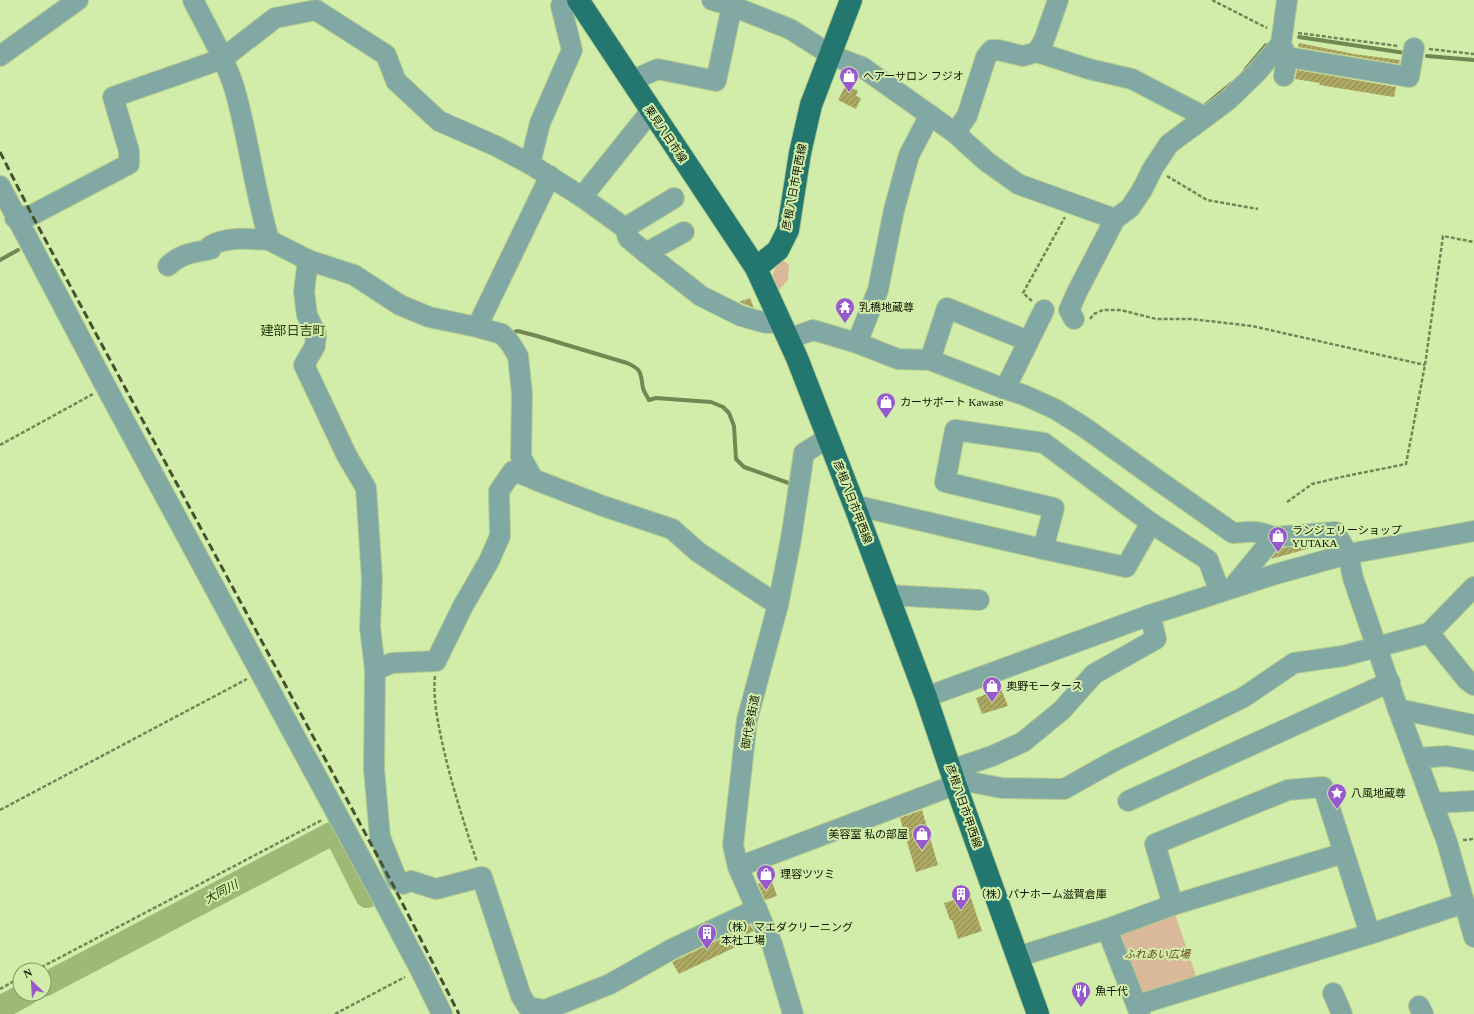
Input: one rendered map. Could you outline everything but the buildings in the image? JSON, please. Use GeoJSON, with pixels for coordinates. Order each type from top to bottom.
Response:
{"type":"FeatureCollection","features":[{"type":"Feature","properties":{"kind":"main road","name":"栗見八日市線"},"geometry":{"type":"LineString","coordinates":[[578,0],[756,268]]}},
{"type":"Feature","properties":{"kind":"main road","name":"彦根八日市甲西線"},"geometry":{"type":"LineString","coordinates":[[851,0],[811,105],[800,153],[788,230],[778,250],[756,268],[797,358],[855,507],[926,697],[1038,1014]]}},
{"type":"Feature","properties":{"kind":"street"},"geometry":{"type":"LineString","coordinates":[[0,56],[78,0]]}},
{"type":"Feature","properties":{"kind":"street"},"geometry":{"type":"LineString","coordinates":[[193,0],[222,60],[235,94],[261,212],[269,240]]}},
{"type":"Feature","properties":{"kind":"street"},"geometry":{"type":"LineString","coordinates":[[530,164],[540,123],[572,50],[561,6],[572,0]]}},
{"type":"Feature","properties":{"kind":"street"},"geometry":{"type":"LineString","coordinates":[[712,0],[732,6],[790,29],[831,55],[862,67],[955,133],[986,161],[1018,184],[1115,219]]}},
{"type":"Feature","properties":{"kind":"street"},"geometry":{"type":"LineString","coordinates":[[1037,52],[1044,40],[1058,0]]}},
{"type":"Feature","properties":{"kind":"street"},"geometry":{"type":"LineString","coordinates":[[1284,53],[1287,0]]}},
{"type":"Feature","properties":{"kind":"street"},"geometry":{"type":"LineString","coordinates":[[15,218],[32,215],[129,164],[129,151],[113,98],[222,60],[275,18],[322,5],[386,55],[396,81],[439,121],[496,146],[530,164],[582,197],[625,228],[628,238],[646,254],[701,296],[741,316],[785,330],[814,330],[857,343],[898,359],[930,360],[1055,408],[1233,533],[1261,532],[1274,537],[1335,532],[1348,554],[1353,578],[1390,682],[1398,709],[1447,842],[1474,937]]}},
{"type":"Feature","properties":{"kind":"street"},"geometry":{"type":"LineString","coordinates":[[631,81],[658,69],[716,81],[732,6]]}},
{"type":"Feature","properties":{"kind":"street"},"geometry":{"type":"LineString","coordinates":[[1074,319],[1069,310],[1115,219],[1130,208],[1142,190],[1152,168],[1169,144],[1227,101],[1256,73],[1284,53],[1408,77],[1414,48]]}},
{"type":"Feature","properties":{"kind":"street"},"geometry":{"type":"LineString","coordinates":[[955,133],[967,116],[986,57],[992,50],[1022,56],[1037,52],[1089,69],[1132,79],[1205,117]]}},
{"type":"Feature","properties":{"kind":"street"},"geometry":{"type":"LineString","coordinates":[[582,197],[651,111]]}},
{"type":"Feature","properties":{"kind":"street"},"geometry":{"type":"LineString","coordinates":[[857,343],[878,290],[894,210],[909,155],[930,115]]}},
{"type":"Feature","properties":{"kind":"street"},"geometry":{"type":"LineString","coordinates":[[478,327],[550,176]]}},
{"type":"Feature","properties":{"kind":"street"},"geometry":{"type":"LineString","coordinates":[[0,186],[15,218],[261,672],[420,969],[442,1014]]}},
{"type":"Feature","properties":{"kind":"street"},"geometry":{"type":"LineString","coordinates":[[625,228],[674,198]]}},
{"type":"Feature","properties":{"kind":"street"},"geometry":{"type":"LineString","coordinates":[[646,254],[684,232]]}},
{"type":"Feature","properties":{"kind":"street"},"geometry":{"type":"LineString","coordinates":[[168,266],[176,258],[211,249],[210,246],[218,242],[228,240],[269,240],[308,260],[354,275],[400,305],[429,317],[478,327],[502,334],[510,342],[518,356],[522,394],[521,457],[532,478]]}},
{"type":"Feature","properties":{"kind":"street"},"geometry":{"type":"LineString","coordinates":[[308,260],[304,292],[307,315],[316,334],[315,346],[304,365],[347,456],[366,488],[372,579],[370,627],[376,670],[374,769],[380,837],[397,880],[402,884],[411,881],[436,889],[482,877],[521,996],[528,1007],[545,1010],[610,984],[672,949],[757,909]]}},
{"type":"Feature","properties":{"kind":"street"},"geometry":{"type":"LineString","coordinates":[[930,360],[947,308],[1028,341]]}},
{"type":"Feature","properties":{"kind":"street"},"geometry":{"type":"LineString","coordinates":[[1006,389],[1044,310]]}},
{"type":"Feature","properties":{"kind":"street"},"geometry":{"type":"LineString","coordinates":[[1043,549],[1054,508],[945,482],[955,430],[1044,443],[1151,523],[1208,560],[1227,590]]}},
{"type":"Feature","properties":{"kind":"street","name":"御代参街道"},"geometry":{"type":"LineString","coordinates":[[793,1014],[772,944],[738,867],[733,845],[748,720],[778,605],[792,538],[804,453],[828,438]]}},
{"type":"Feature","properties":{"kind":"street"},"geometry":{"type":"LineString","coordinates":[[376,670],[392,663],[436,661],[463,606],[489,561],[500,536],[500,491],[513,471],[603,506],[672,529],[698,552],[778,605]]}},
{"type":"Feature","properties":{"kind":"street"},"geometry":{"type":"LineString","coordinates":[[855,507],[870,509],[1126,567],[1151,523]]}},
{"type":"Feature","properties":{"kind":"street"},"geometry":{"type":"LineString","coordinates":[[926,697],[1150,615],[1227,590],[1348,554],[1474,531]]}},
{"type":"Feature","properties":{"kind":"street"},"geometry":{"type":"LineString","coordinates":[[1227,590],[1274,537]]}},
{"type":"Feature","properties":{"kind":"street"},"geometry":{"type":"LineString","coordinates":[[954,778],[1002,788],[1064,789],[1116,760],[1244,697],[1294,663],[1343,656],[1429,633],[1472,592]]}},
{"type":"Feature","properties":{"kind":"street"},"geometry":{"type":"LineString","coordinates":[[888,595],[979,600]]}},
{"type":"Feature","properties":{"kind":"street"},"geometry":{"type":"LineString","coordinates":[[738,867],[954,778],[992,756],[1023,742],[1062,710],[1094,674],[1156,639],[1150,615]]}},
{"type":"Feature","properties":{"kind":"street"},"geometry":{"type":"LineString","coordinates":[[1429,633],[1468,680],[1474,685]]}},
{"type":"Feature","properties":{"kind":"street"},"geometry":{"type":"LineString","coordinates":[[1128,801],[1390,682]]}},
{"type":"Feature","properties":{"kind":"street"},"geometry":{"type":"LineString","coordinates":[[1398,709],[1474,725]]}},
{"type":"Feature","properties":{"kind":"street"},"geometry":{"type":"LineString","coordinates":[[1416,758],[1446,756],[1474,761]]}},
{"type":"Feature","properties":{"kind":"street"},"geometry":{"type":"LineString","coordinates":[[1173,905],[1155,844],[1288,790],[1323,787],[1370,934]]}},
{"type":"Feature","properties":{"kind":"street"},"geometry":{"type":"LineString","coordinates":[[1433,803],[1474,801]]}},
{"type":"Feature","properties":{"kind":"street"},"geometry":{"type":"LineString","coordinates":[[1017,957],[1107,929],[1173,905],[1344,853]]}},
{"type":"Feature","properties":{"kind":"street"},"geometry":{"type":"LineString","coordinates":[[1107,929],[1139,1010],[1464,904]]}},
{"type":"Feature","properties":{"kind":"street"},"geometry":{"type":"LineString","coordinates":[[1333,993],[1342,1014]]}},
{"type":"Feature","properties":{"kind":"path"},"geometry":{"type":"LineString","coordinates":[[1212,0],[1284,53],[1293,32],[1414,48],[1474,54]]}},
{"type":"Feature","properties":{"kind":"path"},"geometry":{"type":"LineString","coordinates":[[1152,168],[1207,200],[1258,209]]}},
{"type":"Feature","properties":{"kind":"path"},"geometry":{"type":"LineString","coordinates":[[1044,310],[1023,293],[1072,204]]}},
{"type":"Feature","properties":{"kind":"path"},"geometry":{"type":"LineString","coordinates":[[1287,502],[1312,484],[1406,464],[1425,364],[1443,236],[1474,242]]}},
{"type":"Feature","properties":{"kind":"path"},"geometry":{"type":"LineString","coordinates":[[1074,319],[1086,324],[1094,314],[1103,310],[1121,310],[1156,319],[1191,319],[1252,326],[1425,364]]}},
{"type":"Feature","properties":{"kind":"path"},"geometry":{"type":"LineString","coordinates":[[0,445],[106,387]]}},
{"type":"Feature","properties":{"kind":"path"},"geometry":{"type":"LineString","coordinates":[[436,661],[434,679],[436,712],[445,756],[453,790],[482,877]]}},
{"type":"Feature","properties":{"kind":"path"},"geometry":{"type":"LineString","coordinates":[[0,810],[261,672]]}},
{"type":"Feature","properties":{"kind":"path"},"geometry":{"type":"LineString","coordinates":[[51,962],[336,813]]}},
{"type":"Feature","properties":{"kind":"path"},"geometry":{"type":"LineString","coordinates":[[335,1014],[420,969]]}},
{"type":"Feature","properties":{"kind":"path"},"geometry":{"type":"LineString","coordinates":[[0,989],[12,982]]}},
{"type":"Feature","properties":{"kind":"green space"},"geometry":{"type":"Polygon","coordinates":[[[782,260],[789,264],[788,280],[779,290],[774,282],[773,275],[776,267],[782,260]]]}},
{"type":"Feature","properties":{"kind":"green space","name":"ふれあい広場"},"geometry":{"type":"Polygon","coordinates":[[[1174,911],[1197,979],[1141,996],[1118,928],[1174,911]]]}},
{"type":"Feature","properties":{"kind":"waterway"},"geometry":{"type":"LineString","coordinates":[[1299,37],[1405,53]]}},
{"type":"Feature","properties":{"kind":"waterway"},"geometry":{"type":"LineString","coordinates":[[1245,70],[1266,45]]}},
{"type":"Feature","properties":{"kind":"waterway"},"geometry":{"type":"LineString","coordinates":[[1427,56],[1474,60]]}},
{"type":"Feature","properties":{"kind":"waterway"},"geometry":{"type":"LineString","coordinates":[[1203,107],[1232,83]]}},
{"type":"Feature","properties":{"kind":"waterway"},"geometry":{"type":"LineString","coordinates":[[0,260],[18,250]]}},
{"type":"Feature","properties":{"kind":"waterway"},"geometry":{"type":"LineString","coordinates":[[510,333],[518,331],[632,365],[640,372],[643,390],[649,400],[656,398],[711,402],[723,407],[729,413],[734,426],[736,459],[744,467],[794,485]]}},
{"type":"Feature","properties":{"kind":"waterway","name":"大同川"},"geometry":{"type":"LineString","coordinates":[[52,981],[335,832],[367,896]]}},
{"type":"Feature","properties":{"kind":"waterway","name":"大同川"},"geometry":{"type":"LineString","coordinates":[[0,1008],[12,1002]]}},
{"type":"Feature","properties":{"kind":"railway"},"geometry":{"type":"LineString","coordinates":[[0,152],[32,215],[392,883],[459,1014]]}},
{"type":"Feature","properties":{"kind":"place","name":"ヘアーサロン フジオ"},"geometry":{"type":"Point","coordinates":[849,93]}},
{"type":"Feature","properties":{"kind":"place","name":"乳橋地蔵尊"},"geometry":{"type":"Point","coordinates":[845,324]}},
{"type":"Feature","properties":{"kind":"place","name":"カーサポート Kawase"},"geometry":{"type":"Point","coordinates":[886,419]}},
{"type":"Feature","properties":{"kind":"place","name":"ランジェリーショップ YUTAKA"},"geometry":{"type":"Point","coordinates":[1278,553]}},
{"type":"Feature","properties":{"kind":"place","name":"奥野モータース"},"geometry":{"type":"Point","coordinates":[992,703]}},
{"type":"Feature","properties":{"kind":"place","name":"八風地蔵尊"},"geometry":{"type":"Point","coordinates":[1337,810]}},
{"type":"Feature","properties":{"kind":"place","name":"美容室 私の部屋"},"geometry":{"type":"Point","coordinates":[922,851]}},
{"type":"Feature","properties":{"kind":"place","name":"理容ツツミ"},"geometry":{"type":"Point","coordinates":[766,891]}},
{"type":"Feature","properties":{"kind":"place","name":"（株）パナホーム滋賀倉庫"},"geometry":{"type":"Point","coordinates":[961,911]}},
{"type":"Feature","properties":{"kind":"place","name":"（株）マエダクリーニング 本社工場"},"geometry":{"type":"Point","coordinates":[707,950]}},
{"type":"Feature","properties":{"kind":"place","name":"魚千代"},"geometry":{"type":"Point","coordinates":[1081,1008]}},
{"type":"Feature","properties":{"kind":"district","name":"建部日吉町"},"geometry":{"type":"Point","coordinates":[293,330]}}]}
